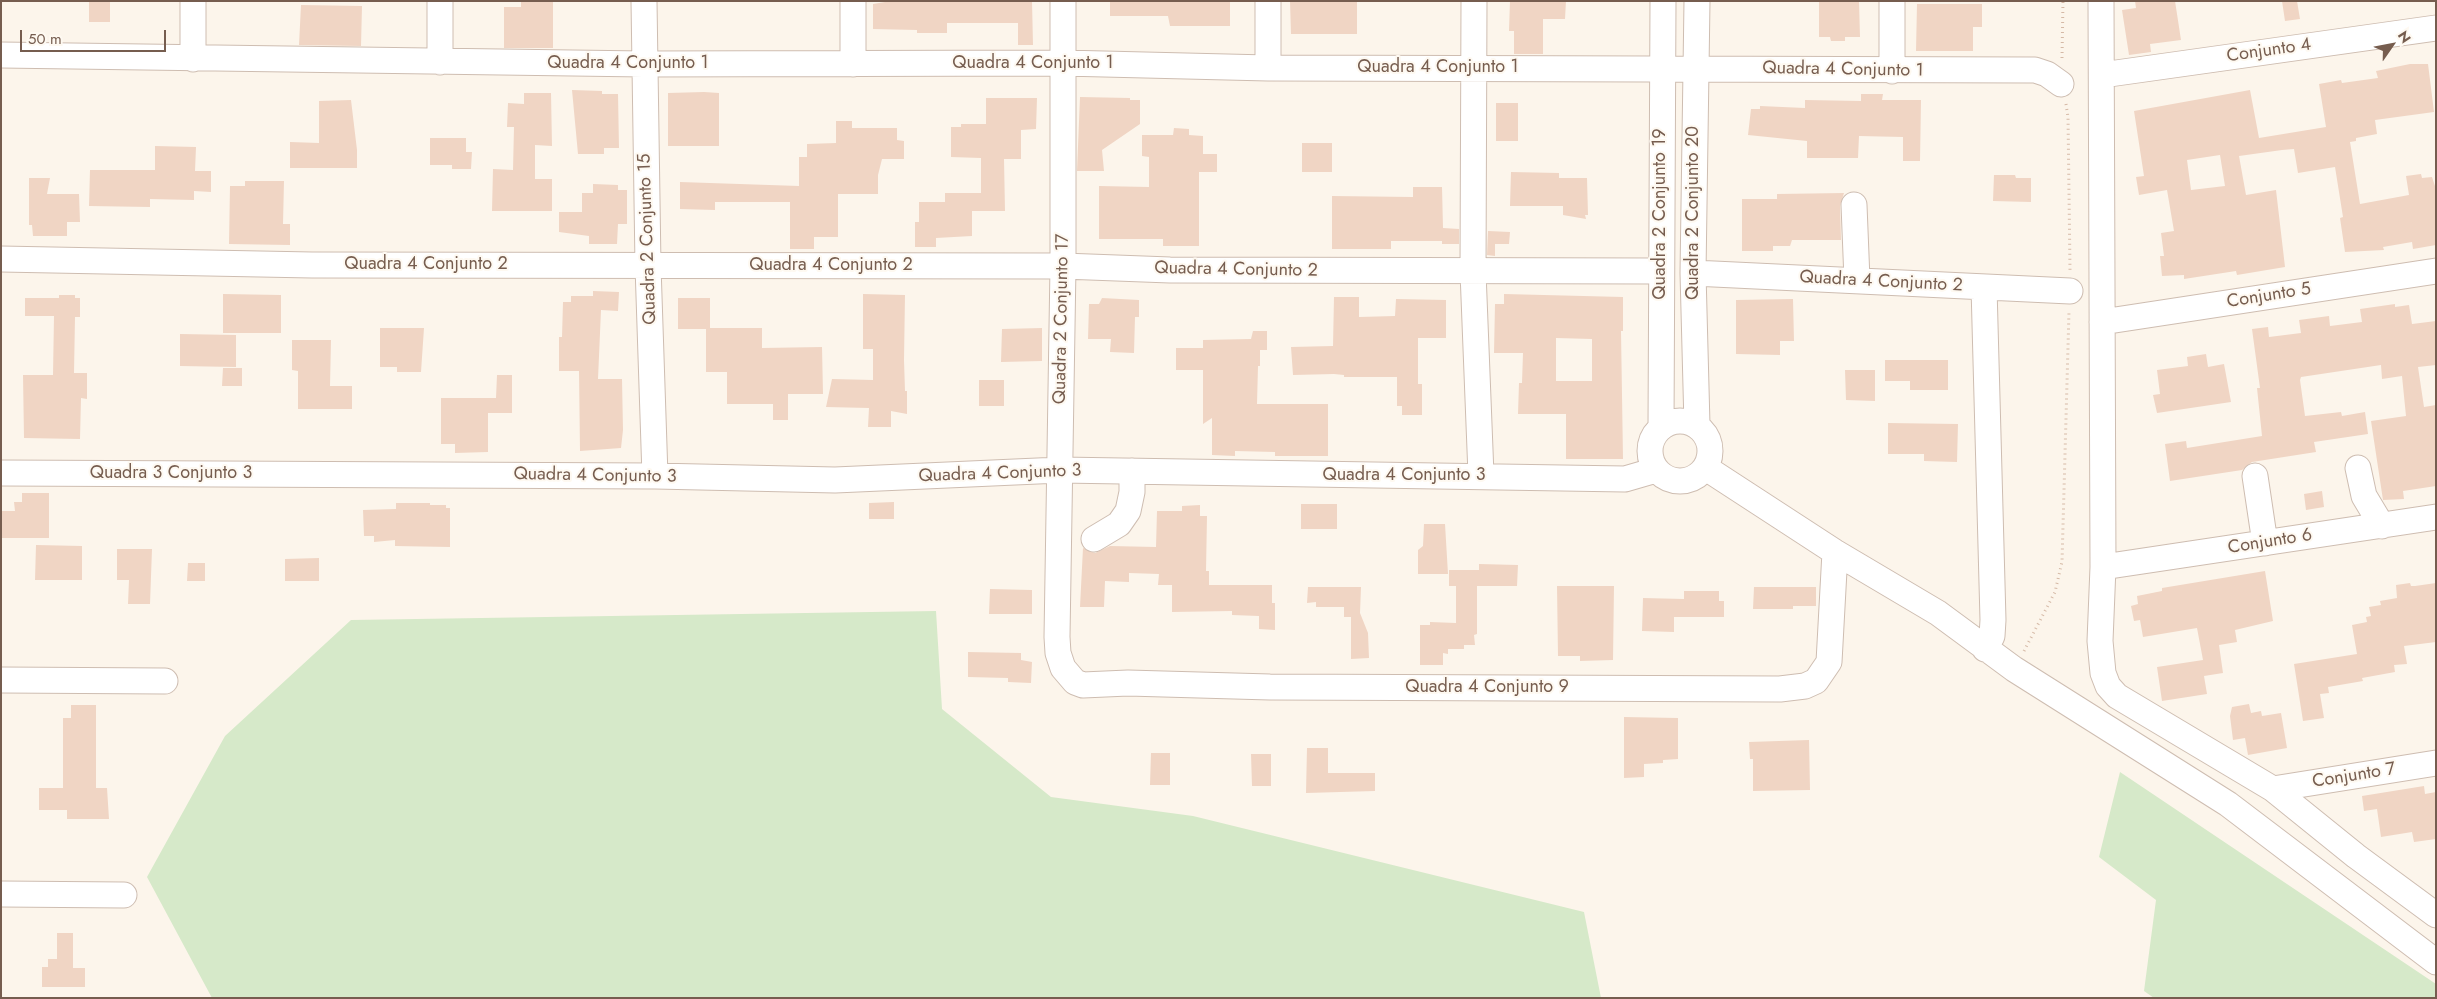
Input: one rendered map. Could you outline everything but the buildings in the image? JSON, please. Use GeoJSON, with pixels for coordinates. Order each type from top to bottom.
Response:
{"type":"FeatureCollection","features":[{"type":"Feature","properties":{"kind":"street"},"geometry":{"type":"LineString","coordinates":[[193,1],[193,59]]}},
{"type":"Feature","properties":{"kind":"street"},"geometry":{"type":"LineString","coordinates":[[440,1],[440,62]]}},
{"type":"Feature","properties":{"kind":"street","name":"Quadra 2 Conjunto 15"},"geometry":{"type":"LineString","coordinates":[[644,1],[648,266],[655,476]]}},
{"type":"Feature","properties":{"kind":"street"},"geometry":{"type":"LineString","coordinates":[[853,1],[853,64]]}},
{"type":"Feature","properties":{"kind":"street","name":"Quadra 2 Conjunto 17"},"geometry":{"type":"LineString","coordinates":[[1057,637],[1063,266],[1063,1]]}},
{"type":"Feature","properties":{"kind":"street"},"geometry":{"type":"LineString","coordinates":[[1268,1],[1268,68]]}},
{"type":"Feature","properties":{"kind":"street"},"geometry":{"type":"LineString","coordinates":[[1474,1],[1472,272],[1480,475]]}},
{"type":"Feature","properties":{"kind":"street","name":"Quadra 2 Conjunto 19"},"geometry":{"type":"LineString","coordinates":[[1661,427],[1660,272],[1663,1]]}},
{"type":"Feature","properties":{"kind":"street","name":"Quadra 2 Conjunto 20"},"geometry":{"type":"LineString","coordinates":[[1697,1],[1693,273],[1697,425]]}},
{"type":"Feature","properties":{"kind":"street"},"geometry":{"type":"LineString","coordinates":[[1892,1],[1892,71]]}},
{"type":"Feature","properties":{"kind":"street"},"geometry":{"type":"LineString","coordinates":[[2101,1],[2103,567],[2100,641],[2103,673],[2108,686],[2117,696],[2273,789],[2356,856],[2436,915]]}},
{"type":"Feature","properties":{"kind":"street","name":"Conjunto 4"},"geometry":{"type":"LineString","coordinates":[[2102,75],[2436,28]]}},
{"type":"Feature","properties":{"kind":"street","name":"Quadra 4 Conjunto 1"},"geometry":{"type":"LineString","coordinates":[[1,55],[644,64],[1063,63],[1268,68],[2036,70],[2047,74],[2061,84]]}},
{"type":"Feature","properties":{"kind":"street"},"geometry":{"type":"LineString","coordinates":[[1854,205],[1857,280]]}},
{"type":"Feature","properties":{"kind":"street","name":"Quadra 4 Conjunto 2"},"geometry":{"type":"LineString","coordinates":[[1,259],[312,265],[1063,266],[1170,270],[1660,272]]}},
{"type":"Feature","properties":{"kind":"street","name":"Conjunto 5"},"geometry":{"type":"LineString","coordinates":[[2102,322],[2436,271]]}},
{"type":"Feature","properties":{"kind":"street","name":"Quadra 4 Conjunto 2"},"geometry":{"type":"LineString","coordinates":[[1693,273],[2070,291]]}},
{"type":"Feature","properties":{"kind":"street"},"geometry":{"type":"LineString","coordinates":[[1984,287],[1993,620],[1992,636],[1986,649]]}},
{"type":"Feature","properties":{"kind":"street"},"geometry":{"type":"LineString","coordinates":[[1679,420],[1697,425],[1704,432],[1711,450],[1706,468],[1691,480],[1682,481],[1672,480],[1656,470],[1652,461],[1651,442],[1661,427],[1679,420]]}},
{"type":"Feature","properties":{"kind":"street"},"geometry":{"type":"LineString","coordinates":[[1706,468],[1835,552],[1938,614],[2014,669],[2228,804],[2436,962]]}},
{"type":"Feature","properties":{"kind":"street"},"geometry":{"type":"LineString","coordinates":[[2358,468],[2364,496],[2382,526]]}},
{"type":"Feature","properties":{"kind":"street","name":"Quadra 4 Conjunto 3"},"geometry":{"type":"LineString","coordinates":[[341,474],[655,476],[835,480],[1060,470],[1351,476],[1480,475],[1625,479],[1656,470]]}},
{"type":"Feature","properties":{"kind":"street"},"geometry":{"type":"LineString","coordinates":[[1094,539],[1119,524],[1128,511],[1132,492],[1132,471]]}},
{"type":"Feature","properties":{"kind":"street","name":"Quadra 3 Conjunto 3"},"geometry":{"type":"LineString","coordinates":[[1,473],[341,474]]}},
{"type":"Feature","properties":{"kind":"street"},"geometry":{"type":"LineString","coordinates":[[2255,476],[2265,543]]}},
{"type":"Feature","properties":{"kind":"street","name":"Conjunto 6"},"geometry":{"type":"LineString","coordinates":[[2103,567],[2436,518]]}},
{"type":"Feature","properties":{"kind":"street","name":"Quadra 4 Conjunto 9"},"geometry":{"type":"LineString","coordinates":[[1057,637],[1058,653],[1069,677],[1084,685],[1128,683],[1270,687],[1780,689],[1805,686],[1816,681],[1829,662],[1835,552]]}},
{"type":"Feature","properties":{"kind":"street"},"geometry":{"type":"LineString","coordinates":[[1,680],[165,681]]}},
{"type":"Feature","properties":{"kind":"street","name":"Conjunto 7"},"geometry":{"type":"LineString","coordinates":[[2273,789],[2436,763]]}},
{"type":"Feature","properties":{"kind":"street"},"geometry":{"type":"LineString","coordinates":[[1,894],[124,895]]}},
{"type":"Feature","properties":{"kind":"path"},"geometry":{"type":"LineString","coordinates":[[2014,669],[2055,592],[2062,562],[2070,291],[2068,117],[2061,84],[2063,1]]}},
{"type":"Feature","properties":{"kind":"green space"},"geometry":{"type":"Polygon","coordinates":[[[936,611],[942,709],[1051,797],[1193,816],[1584,912],[1601,998],[212,998],[147,877],[225,736],[351,620],[936,611]]]}},
{"type":"Feature","properties":{"kind":"green space"},"geometry":{"type":"Polygon","coordinates":[[[2120,772],[2436,984],[2436,998],[2154,998],[2144,991],[2156,900],[2099,857],[2120,772]]]}}]}
